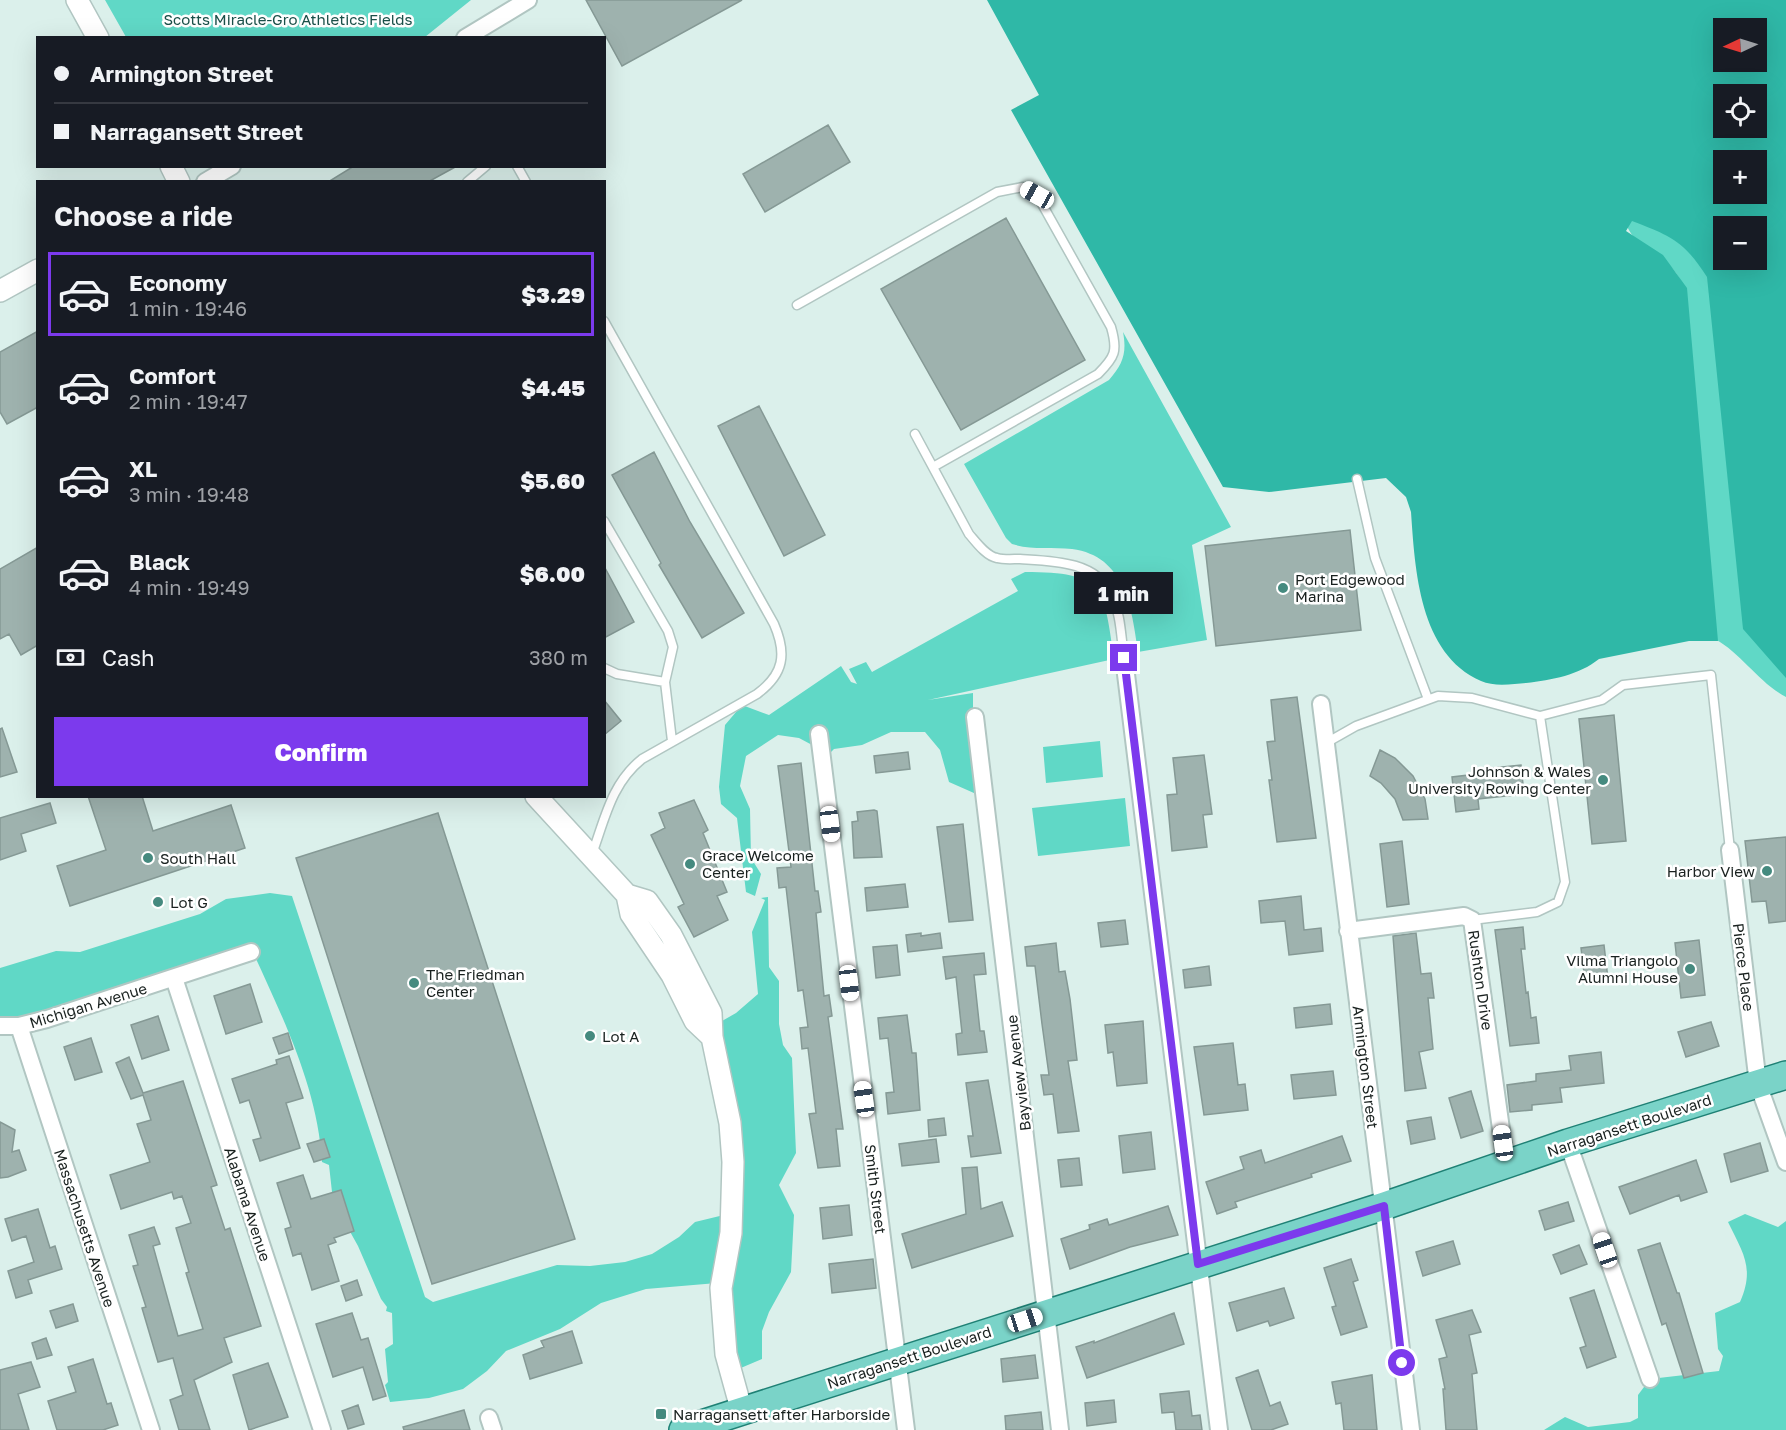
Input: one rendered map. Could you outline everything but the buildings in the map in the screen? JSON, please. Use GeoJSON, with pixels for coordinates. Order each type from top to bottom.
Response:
{"type":"FeatureCollection","features":[{"type":"Feature","properties":{"kind":"main road","name":"Narragansett Boulevard"},"geometry":{"type":"LineString","coordinates":[[683,1430],[744,1421],[898,1361],[1384,1206],[1568,1143],[1786,1076]]}},
{"type":"Feature","properties":{"kind":"street"},"geometry":{"type":"LineString","coordinates":[[77,0],[97,36]]}},
{"type":"Feature","properties":{"kind":"street"},"geometry":{"type":"LineString","coordinates":[[468,36],[522,1]]}},
{"type":"Feature","properties":{"kind":"street"},"geometry":{"type":"LineString","coordinates":[[208,180],[229,168]]}},
{"type":"Feature","properties":{"kind":"street"},"geometry":{"type":"LineString","coordinates":[[0,291],[36,271]]}},
{"type":"Feature","properties":{"kind":"street"},"geometry":{"type":"LineString","coordinates":[[1124,658],[1219,1430]]}},
{"type":"Feature","properties":{"kind":"street","name":"Armington Street"},"geometry":{"type":"LineString","coordinates":[[1321,704],[1411,1430]]}},
{"type":"Feature","properties":{"kind":"street","name":"Bayview Avenue"},"geometry":{"type":"LineString","coordinates":[[975,717],[1060,1430]]}},
{"type":"Feature","properties":{"kind":"street","name":"Smith Street"},"geometry":{"type":"LineString","coordinates":[[819,734],[906,1430]]}},
{"type":"Feature","properties":{"kind":"street"},"geometry":{"type":"LineString","coordinates":[[538,798],[627,895],[647,901],[671,935],[711,1013],[712,1037],[730,1123],[733,1162],[732,1233],[721,1288],[726,1354],[744,1421]]}},
{"type":"Feature","properties":{"kind":"street","name":"Pierce Place"},"geometry":{"type":"LineString","coordinates":[[1730,850],[1758,1084],[1786,1162]]}},
{"type":"Feature","properties":{"kind":"street","name":"Rushton Drive"},"geometry":{"type":"LineString","coordinates":[[1348,931],[1464,916],[1472,920],[1506,1165]]}},
{"type":"Feature","properties":{"kind":"street","name":"Michigan Avenue"},"geometry":{"type":"LineString","coordinates":[[0,1026],[19,1026],[251,952]]}},
{"type":"Feature","properties":{"kind":"street","name":"Alabama Avenue"},"geometry":{"type":"LineString","coordinates":[[174,978],[322,1430]]}},
{"type":"Feature","properties":{"kind":"street","name":"Massachusetts Avenue"},"geometry":{"type":"LineString","coordinates":[[19,1026],[152,1430]]}},
{"type":"Feature","properties":{"kind":"street"},"geometry":{"type":"LineString","coordinates":[[1568,1143],[1650,1379]]}},
{"type":"Feature","properties":{"kind":"lane"},"geometry":{"type":"LineString","coordinates":[[469,180],[484,168]]}},
{"type":"Feature","properties":{"kind":"lane"},"geometry":{"type":"LineString","coordinates":[[797,305],[997,192],[1023,187],[1037,195],[1111,327],[1116,345],[1111,362],[1098,374],[933,467]]}},
{"type":"Feature","properties":{"kind":"lane"},"geometry":{"type":"LineString","coordinates":[[591,858],[615,788],[626,772],[672,741],[757,694],[774,681],[781,661],[782,642],[606,325]]}},
{"type":"Feature","properties":{"kind":"lane"},"geometry":{"type":"LineString","coordinates":[[915,434],[969,534],[981,547],[996,558],[1072,565],[1089,570],[1100,579],[1111,591],[1117,609],[1124,658]]}},
{"type":"Feature","properties":{"kind":"lane"},"geometry":{"type":"LineString","coordinates":[[1357,479],[1375,558],[1428,699]]}},
{"type":"Feature","properties":{"kind":"lane"},"geometry":{"type":"LineString","coordinates":[[606,524],[668,631],[673,647],[665,682],[672,741]]}},
{"type":"Feature","properties":{"kind":"lane"},"geometry":{"type":"LineString","coordinates":[[606,669],[617,674],[665,682]]}},
{"type":"Feature","properties":{"kind":"lane"},"geometry":{"type":"LineString","coordinates":[[1326,743],[1356,726],[1438,696],[1472,698],[1540,716],[1602,700],[1623,686],[1711,675],[1730,850]]}},
{"type":"Feature","properties":{"kind":"lane"},"geometry":{"type":"LineString","coordinates":[[1472,920],[1537,912],[1558,902],[1565,882],[1540,716]]}},
{"type":"Feature","properties":{"kind":"green space","name":"Scotts Miracle-Gro Athletics Fields"},"geometry":{"type":"Polygon","coordinates":[[[105,0],[471,0],[426,36],[125,36],[105,0]]]}},
{"type":"Feature","properties":{"kind":"green space"},"geometry":{"type":"Polygon","coordinates":[[[1635,218],[1648,219],[1709,262],[1786,667],[1786,697],[1767,684],[1734,652],[1715,639],[1686,291],[1670,266],[1633,236],[1626,223],[1635,218]]]}},
{"type":"Feature","properties":{"kind":"green space"},"geometry":{"type":"Polygon","coordinates":[[[1123,332],[1231,527],[1192,545],[1207,640],[1138,652],[1133,618],[1123,587],[1115,573],[1104,562],[1090,554],[1072,549],[1034,548],[1012,544],[1006,538],[964,464],[1109,380],[1123,358],[1123,332]]]}},
{"type":"Feature","properties":{"kind":"green space"},"geometry":{"type":"Polygon","coordinates":[[[1025,572],[1071,575],[1095,588],[1107,615],[1114,659],[928,700],[973,693],[973,717],[983,797],[949,782],[940,750],[925,732],[891,732],[862,745],[834,749],[829,754],[799,738],[778,735],[746,756],[740,786],[750,809],[751,858],[761,874],[755,896],[746,892],[737,818],[721,804],[719,787],[725,725],[742,705],[769,715],[841,666],[851,682],[857,684],[849,669],[866,662],[872,672],[1018,591],[1011,579],[1025,572]]]}},
{"type":"Feature","properties":{"kind":"green space"},"geometry":{"type":"Polygon","coordinates":[[[1100,741],[1103,777],[1046,783],[1043,747],[1100,741]]]}},
{"type":"Feature","properties":{"kind":"green space"},"geometry":{"type":"Polygon","coordinates":[[[1125,798],[1130,846],[1038,856],[1032,808],[1125,798]]]}},
{"type":"Feature","properties":{"kind":"green space"},"geometry":{"type":"Polygon","coordinates":[[[270,893],[292,896],[425,1297],[433,1302],[557,1265],[590,1266],[625,1262],[652,1254],[679,1237],[695,1222],[728,1214],[727,1107],[708,1029],[736,1013],[758,994],[752,932],[765,900],[761,898],[768,897],[769,967],[779,981],[779,1024],[783,1045],[792,1058],[796,1153],[779,1185],[794,1215],[791,1272],[769,1312],[762,1331],[762,1359],[729,1373],[717,1283],[646,1289],[601,1303],[560,1329],[506,1351],[487,1371],[463,1389],[429,1398],[390,1402],[385,1385],[388,1382],[385,1349],[393,1344],[392,1313],[386,1311],[387,1307],[381,1299],[358,1246],[333,1201],[329,1165],[322,1162],[314,1107],[306,1080],[297,1053],[252,950],[32,1022],[0,1024],[0,968],[56,951],[80,952],[200,914],[226,899],[270,893]]]}},
{"type":"Feature","properties":{"kind":"green space"},"geometry":{"type":"Polygon","coordinates":[[[1745,1214],[1778,1227],[1786,1221],[1786,1430],[1544,1430],[1565,1417],[1588,1427],[1630,1422],[1638,1418],[1638,1395],[1650,1379],[1719,1371],[1723,1356],[1718,1349],[1715,1313],[1740,1302],[1747,1280],[1745,1261],[1728,1222],[1745,1214]]]}},
{"type":"Feature","properties":{"kind":"shaded area"},"geometry":{"type":"Polygon","coordinates":[[[987,0],[1786,0],[1786,678],[1743,629],[1707,277],[1691,255],[1676,241],[1632,221],[1626,231],[1663,255],[1687,288],[1718,641],[1689,641],[1599,659],[1574,673],[1546,680],[1498,685],[1486,683],[1460,668],[1444,651],[1433,631],[1424,608],[1419,583],[1411,512],[1406,497],[1386,478],[1269,492],[1223,487],[1011,110],[1039,95],[987,0]]]}},
{"type":"Feature","properties":{"kind":"place","name":"Port Edgewood Marina"},"geometry":{"type":"Point","coordinates":[1283,588]}},
{"type":"Feature","properties":{"kind":"place","name":"Johnson & Wales University Rowing Center"},"geometry":{"type":"Point","coordinates":[1603,780]}},
{"type":"Feature","properties":{"kind":"place","name":"South Hall"},"geometry":{"type":"Point","coordinates":[148,858]}},
{"type":"Feature","properties":{"kind":"place","name":"Grace Welcome Center"},"geometry":{"type":"Point","coordinates":[690,864]}},
{"type":"Feature","properties":{"kind":"place","name":"Harbor View"},"geometry":{"type":"Point","coordinates":[1767,871]}},
{"type":"Feature","properties":{"kind":"place","name":"Lot G"},"geometry":{"type":"Point","coordinates":[158,902]}},
{"type":"Feature","properties":{"kind":"place","name":"Vilma Triangolo Alumni House"},"geometry":{"type":"Point","coordinates":[1690,969]}},
{"type":"Feature","properties":{"kind":"place","name":"The Friedman Center"},"geometry":{"type":"Point","coordinates":[414,983]}},
{"type":"Feature","properties":{"kind":"place","name":"Lot A"},"geometry":{"type":"Point","coordinates":[590,1036]}},
{"type":"Feature","properties":{"kind":"place","name":"Narragansett after Harborside"},"geometry":{"type":"Point","coordinates":[661,1414]}},
{"type":"Feature","properties":{"kind":"route"},"geometry":{"type":"LineString","coordinates":[[1124,658],[1198,1264],[1384,1206],[1402,1363]]}}]}
